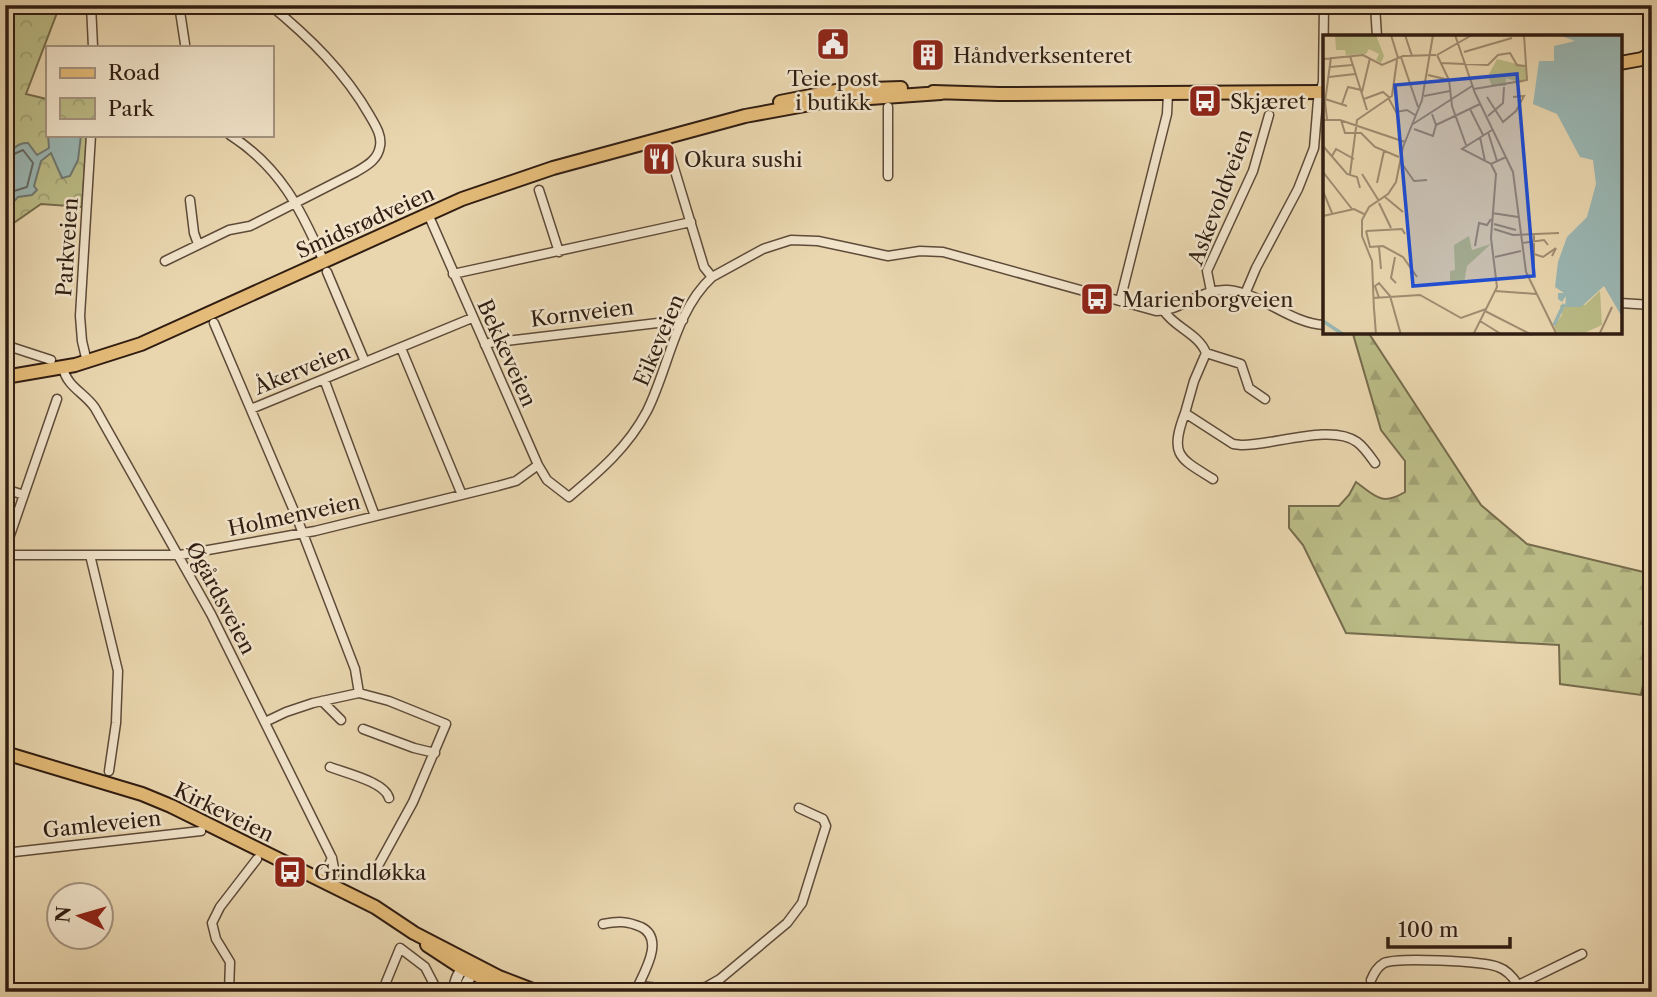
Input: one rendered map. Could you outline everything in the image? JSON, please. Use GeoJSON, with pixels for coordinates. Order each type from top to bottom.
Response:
{"type":"FeatureCollection","features":[{"type":"Feature","properties":{"kind":"main road"},"geometry":{"type":"LineString","coordinates":[[1622,57],[1641,52],[1652,53]]}},
{"type":"Feature","properties":{"kind":"main road"},"geometry":{"type":"LineString","coordinates":[[1622,63],[1642,59],[1652,53]]}},
{"type":"Feature","properties":{"kind":"main road","name":"Smidsrødveien"},"geometry":{"type":"LineString","coordinates":[[5,377],[87,362],[166,334],[325,267],[428,215],[507,183],[745,116],[796,97],[841,90],[893,88],[941,93],[1323,92]]}},
{"type":"Feature","properties":{"kind":"main road","name":"Kirkeveien"},"geometry":{"type":"LineString","coordinates":[[5,753],[142,794],[375,907],[414,933],[442,957],[512,992]]}},
{"type":"Feature","properties":{"kind":"main road","name":"Kirkeveien"},"geometry":{"type":"LineString","coordinates":[[468,968],[538,992]]}},
{"type":"Feature","properties":{"kind":"street"},"geometry":{"type":"LineString","coordinates":[[91,5],[93,46]]}},
{"type":"Feature","properties":{"kind":"street"},"geometry":{"type":"LineString","coordinates":[[179,5],[185,44]]}},
{"type":"Feature","properties":{"kind":"street"},"geometry":{"type":"LineString","coordinates":[[165,261],[229,230],[250,226],[367,166],[378,154],[381,141],[363,105],[337,70],[300,30],[270,5]]}},
{"type":"Feature","properties":{"kind":"street"},"geometry":{"type":"LineString","coordinates":[[1324,5],[1324,35]]}},
{"type":"Feature","properties":{"kind":"street"},"geometry":{"type":"LineString","coordinates":[[1375,5],[1377,35]]}},
{"type":"Feature","properties":{"kind":"street"},"geometry":{"type":"LineString","coordinates":[[1245,294],[1306,171],[1314,148],[1323,92]]}},
{"type":"Feature","properties":{"kind":"street"},"geometry":{"type":"LineString","coordinates":[[1120,301],[1167,114],[1168,93]]}},
{"type":"Feature","properties":{"kind":"street"},"geometry":{"type":"LineString","coordinates":[[887,176],[888,107]]}},
{"type":"Feature","properties":{"kind":"street","name":"Askevoldveien"},"geometry":{"type":"LineString","coordinates":[[1211,291],[1207,271],[1253,171],[1269,115]]}},
{"type":"Feature","properties":{"kind":"street","name":"Parkveien"},"geometry":{"type":"LineString","coordinates":[[87,362],[80,317],[91,136]]}},
{"type":"Feature","properties":{"kind":"street","name":"Åkerveien"},"geometry":{"type":"LineString","coordinates":[[231,136],[261,158],[296,202],[365,362]]}},
{"type":"Feature","properties":{"kind":"street"},"geometry":{"type":"LineString","coordinates":[[665,138],[704,267],[712,277],[735,263],[784,241],[809,240],[888,256],[920,251],[943,252],[1156,311],[1164,311],[1211,291],[1229,290],[1245,294],[1291,316],[1323,324]]}},
{"type":"Feature","properties":{"kind":"street"},"geometry":{"type":"LineString","coordinates":[[539,190],[559,252]]}},
{"type":"Feature","properties":{"kind":"street"},"geometry":{"type":"LineString","coordinates":[[190,200],[198,244]]}},
{"type":"Feature","properties":{"kind":"street","name":"Bekkeveien"},"geometry":{"type":"LineString","coordinates":[[428,215],[538,465],[547,481],[569,497]]}},
{"type":"Feature","properties":{"kind":"street"},"geometry":{"type":"LineString","coordinates":[[453,274],[691,222]]}},
{"type":"Feature","properties":{"kind":"street","name":"Eikeveien"},"geometry":{"type":"LineString","coordinates":[[569,497],[617,455],[632,437],[657,390],[683,320],[696,295],[712,277]]}},
{"type":"Feature","properties":{"kind":"street"},"geometry":{"type":"LineString","coordinates":[[1622,303],[1652,305]]}},
{"type":"Feature","properties":{"kind":"street"},"geometry":{"type":"LineString","coordinates":[[1164,311],[1173,323],[1200,342],[1206,353],[1241,364],[1249,388],[1265,399]]}},
{"type":"Feature","properties":{"kind":"street","name":"Åkerveien"},"geometry":{"type":"LineString","coordinates":[[251,409],[472,318]]}},
{"type":"Feature","properties":{"kind":"street","name":"Kornveien"},"geometry":{"type":"LineString","coordinates":[[485,345],[544,335],[683,320]]}},
{"type":"Feature","properties":{"kind":"street"},"geometry":{"type":"LineString","coordinates":[[214,323],[355,669],[359,694]]}},
{"type":"Feature","properties":{"kind":"street"},"geometry":{"type":"LineString","coordinates":[[5,345],[51,360]]}},
{"type":"Feature","properties":{"kind":"street"},"geometry":{"type":"LineString","coordinates":[[401,348],[462,495]]}},
{"type":"Feature","properties":{"kind":"street"},"geometry":{"type":"LineString","coordinates":[[1206,353],[1177,433],[1178,451],[1189,464],[1213,479]]}},
{"type":"Feature","properties":{"kind":"street","name":"Øgårdsveien"},"geometry":{"type":"LineString","coordinates":[[63,368],[68,383],[86,395],[95,408],[180,555],[332,858],[335,873],[331,885]]}},
{"type":"Feature","properties":{"kind":"street"},"geometry":{"type":"LineString","coordinates":[[324,379],[375,516]]}},
{"type":"Feature","properties":{"kind":"street"},"geometry":{"type":"LineString","coordinates":[[6,555],[8,541],[57,399]]}},
{"type":"Feature","properties":{"kind":"street"},"geometry":{"type":"LineString","coordinates":[[1185,413],[1233,444],[1328,436],[1348,438],[1360,444],[1375,463]]}},
{"type":"Feature","properties":{"kind":"street","name":"Holmenveien"},"geometry":{"type":"LineString","coordinates":[[6,555],[180,555],[302,534],[462,495],[516,481],[538,465]]}},
{"type":"Feature","properties":{"kind":"street"},"geometry":{"type":"LineString","coordinates":[[5,489],[24,495]]}},
{"type":"Feature","properties":{"kind":"street"},"geometry":{"type":"LineString","coordinates":[[90,555],[118,671],[118,703],[109,771]]}},
{"type":"Feature","properties":{"kind":"street"},"geometry":{"type":"LineString","coordinates":[[265,722],[286,712],[322,701],[359,694],[389,701],[446,723],[413,802],[373,875]]}},
{"type":"Feature","properties":{"kind":"street"},"geometry":{"type":"LineString","coordinates":[[322,701],[341,720]]}},
{"type":"Feature","properties":{"kind":"street"},"geometry":{"type":"LineString","coordinates":[[363,729],[435,753]]}},
{"type":"Feature","properties":{"kind":"street"},"geometry":{"type":"LineString","coordinates":[[330,767],[379,786],[387,792],[389,798]]}},
{"type":"Feature","properties":{"kind":"street"},"geometry":{"type":"LineString","coordinates":[[603,924],[627,922],[652,935],[653,946],[637,989],[694,989],[712,984],[796,914],[826,826],[823,819],[799,808]]}},
{"type":"Feature","properties":{"kind":"street","name":"Gamleveien"},"geometry":{"type":"LineString","coordinates":[[5,853],[78,843],[194,834],[201,831]]}},
{"type":"Feature","properties":{"kind":"street"},"geometry":{"type":"LineString","coordinates":[[318,878],[327,869],[332,858]]}},
{"type":"Feature","properties":{"kind":"street"},"geometry":{"type":"LineString","coordinates":[[229,992],[230,962],[216,939],[212,923],[220,907],[257,859]]}},
{"type":"Feature","properties":{"kind":"street"},"geometry":{"type":"LineString","coordinates":[[382,992],[400,948],[425,967],[439,992]]}},
{"type":"Feature","properties":{"kind":"street"},"geometry":{"type":"LineString","coordinates":[[1504,992],[1582,954]]}},
{"type":"Feature","properties":{"kind":"street"},"geometry":{"type":"LineString","coordinates":[[1371,980],[1378,967],[1389,961],[1461,962],[1501,968],[1518,985]]}},
{"type":"Feature","properties":{"kind":"street"},"geometry":{"type":"LineString","coordinates":[[454,992],[456,978],[468,968]]}},
{"type":"Feature","properties":{"kind":"street"},"geometry":{"type":"LineString","coordinates":[[463,992],[468,968]]}},
{"type":"Feature","properties":{"kind":"green space"},"geometry":{"type":"Polygon","coordinates":[[[5,5],[60,5],[26,94],[46,99],[46,136],[87,136],[82,207],[41,204],[5,229],[5,5]]]}},
{"type":"Feature","properties":{"kind":"green space"},"geometry":{"type":"Polygon","coordinates":[[[1353,334],[1369,334],[1481,505],[1527,544],[1652,574],[1652,641],[1641,695],[1560,684],[1559,645],[1346,633],[1303,545],[1289,528],[1289,506],[1339,506],[1356,482],[1379,498],[1390,498],[1405,492],[1405,461],[1381,430],[1353,334]]]}},
{"type":"Feature","properties":{"kind":"water"},"geometry":{"type":"Polygon","coordinates":[[[48,136],[81,136],[78,160],[70,176],[62,178],[51,153],[41,161],[34,186],[37,190],[32,195],[18,197],[5,211],[6,168],[13,150],[28,143],[37,155],[49,148],[48,136]]]}},
{"type":"Feature","properties":{"kind":"place","name":"Teie post i butikk"},"geometry":{"type":"Point","coordinates":[833,44]}},
{"type":"Feature","properties":{"kind":"place","name":"Håndverksenteret"},"geometry":{"type":"Point","coordinates":[928,55]}},
{"type":"Feature","properties":{"kind":"place","name":"Skjæret"},"geometry":{"type":"Point","coordinates":[1205,101]}},
{"type":"Feature","properties":{"kind":"place","name":"Okura sushi"},"geometry":{"type":"Point","coordinates":[659,159]}},
{"type":"Feature","properties":{"kind":"place","name":"Marienborgveien"},"geometry":{"type":"Point","coordinates":[1097,299]}},
{"type":"Feature","properties":{"kind":"place","name":"Grindløkka"},"geometry":{"type":"Point","coordinates":[290,872]}}]}
